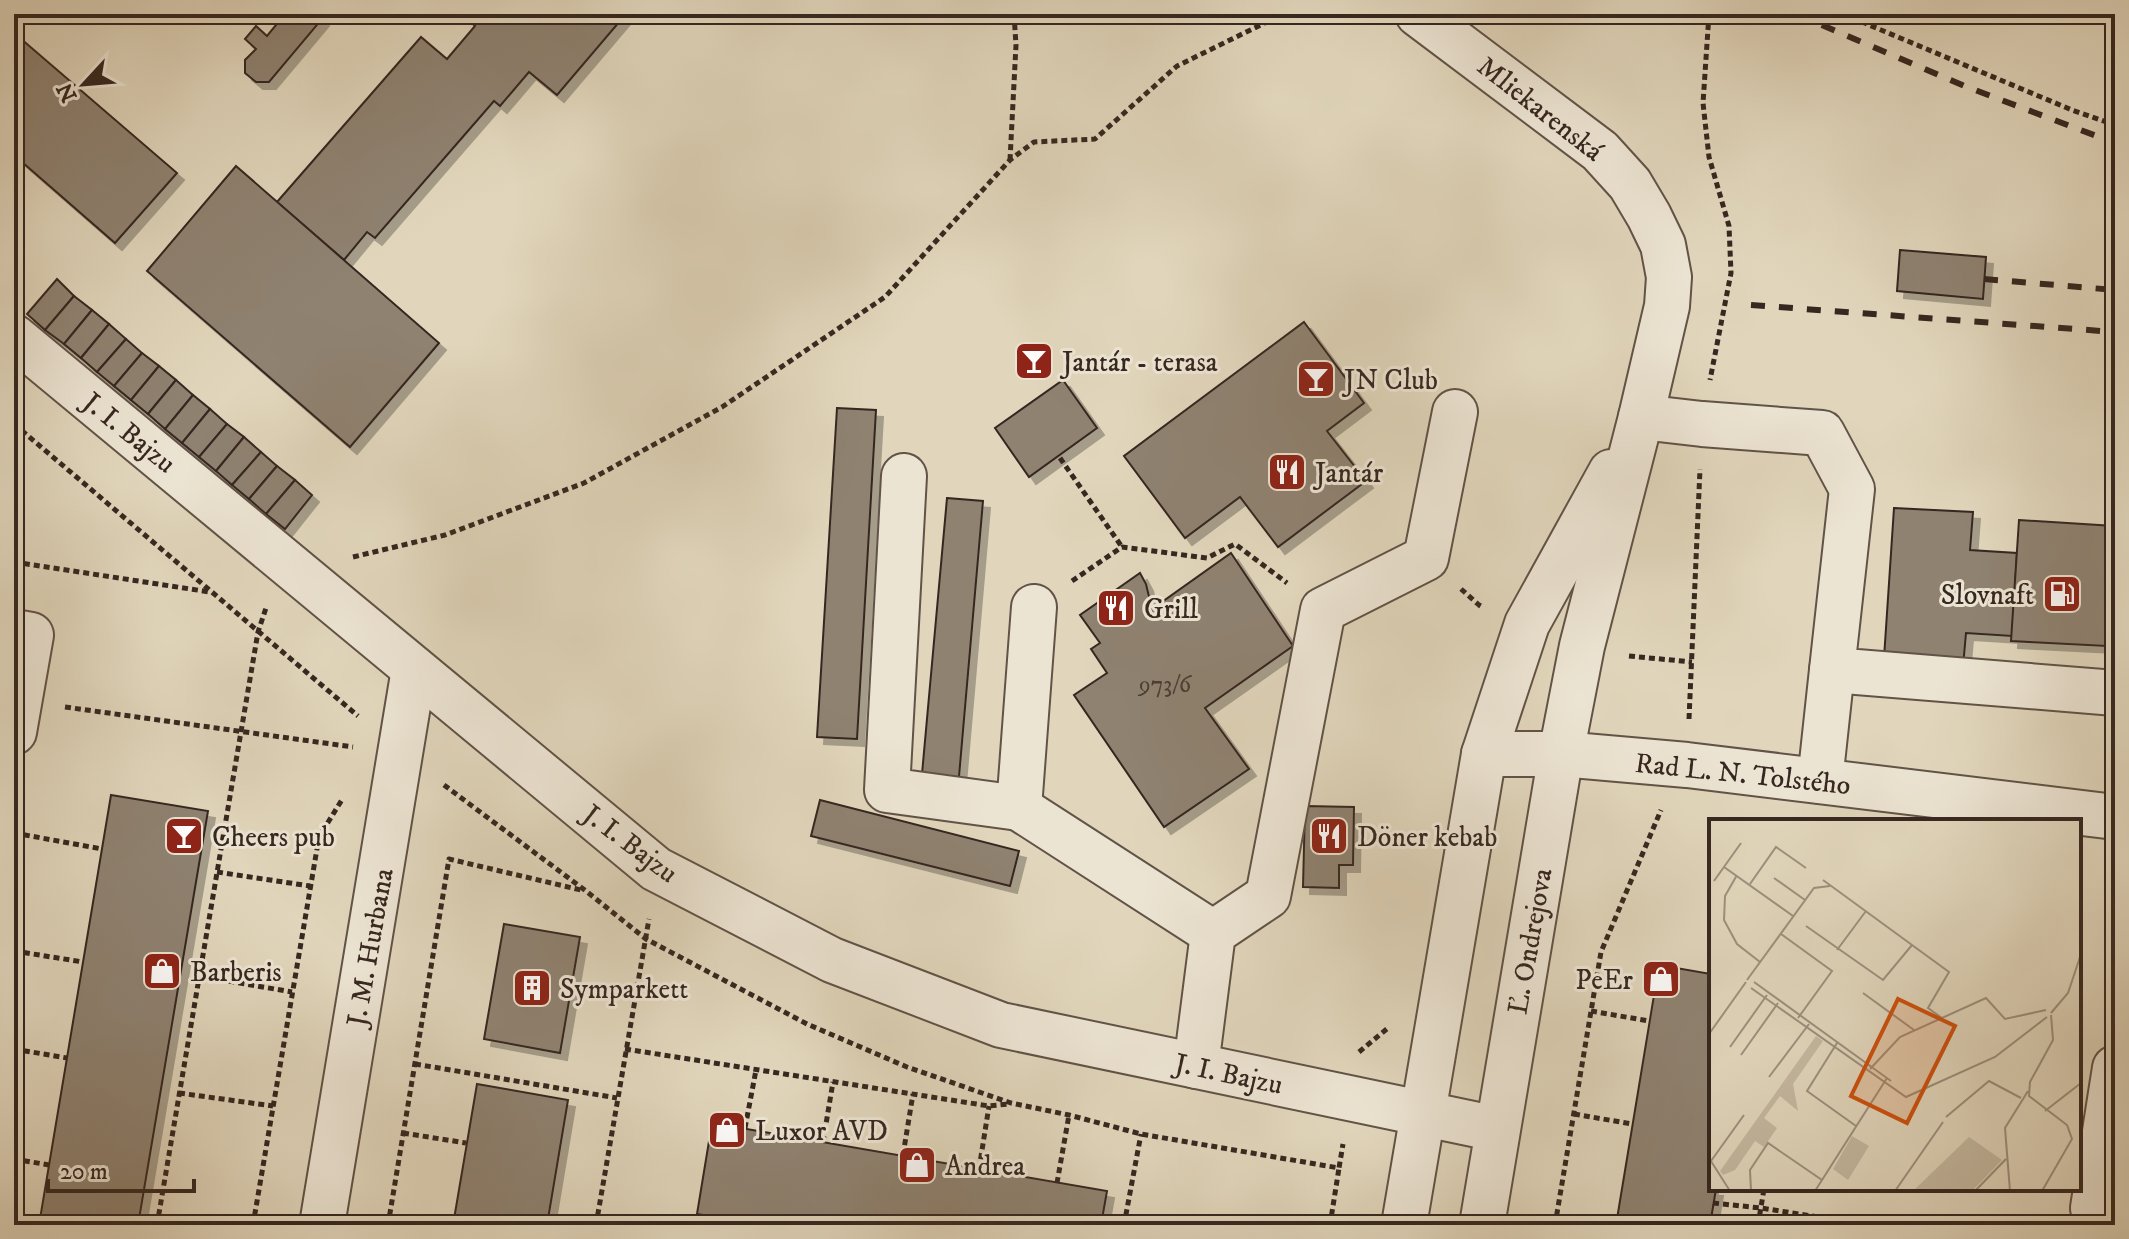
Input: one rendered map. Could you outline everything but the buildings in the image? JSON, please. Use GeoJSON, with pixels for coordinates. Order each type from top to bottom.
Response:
{"type":"FeatureCollection","features":[{"type":"Feature","properties":{"kind":"street","name":"Mliekarenská"},"geometry":{"type":"LineString","coordinates":[[1418,14],[1600,151],[1630,184],[1649,216]]}},
{"type":"Feature","properties":{"kind":"street","name":"Ľ. Ondrejova"},"geometry":{"type":"LineString","coordinates":[[1482,1225],[1582,646],[1667,306],[1669,277],[1663,245],[1649,216]]}},
{"type":"Feature","properties":{"kind":"street","name":"J. I. Bajzu"},"geometry":{"type":"LineString","coordinates":[[14,337],[656,869],[832,960],[1001,1025],[1423,1114]]}},
{"type":"Feature","properties":{"kind":"street"},"geometry":{"type":"LineString","coordinates":[[1196,1066],[1213,933],[1268,896],[1323,610],[1426,558],[1455,412]]}},
{"type":"Feature","properties":{"kind":"street","name":"Ľ. Ondrejova"},"geometry":{"type":"LineString","coordinates":[[1404,1225],[1484,754],[1527,624],[1641,417]]}},
{"type":"Feature","properties":{"kind":"street"},"geometry":{"type":"LineString","coordinates":[[1641,417],[1822,433],[1852,489],[1820,781]]}},
{"type":"Feature","properties":{"kind":"street"},"geometry":{"type":"LineString","coordinates":[[904,476],[887,790],[1019,808],[1213,933]]}},
{"type":"Feature","properties":{"kind":"street"},"geometry":{"type":"LineString","coordinates":[[1019,808],[1034,607]]}},
{"type":"Feature","properties":{"kind":"street"},"geometry":{"type":"LineString","coordinates":[[14,632],[31,635],[17,716]]}},
{"type":"Feature","properties":{"kind":"street","name":"J. M. Hurbana"},"geometry":{"type":"LineString","coordinates":[[322,1225],[414,669]]}},
{"type":"Feature","properties":{"kind":"street"},"geometry":{"type":"LineString","coordinates":[[1832,670],[2115,693]]}},
{"type":"Feature","properties":{"kind":"street"},"geometry":{"type":"LineString","coordinates":[[1484,754],[1561,754]]}},
{"type":"Feature","properties":{"kind":"street","name":"Rad L. N. Tolstého"},"geometry":{"type":"LineString","coordinates":[[1561,754],[1687,765],[2115,817]]}},
{"type":"Feature","properties":{"kind":"street"},"geometry":{"type":"LineString","coordinates":[[2093,1208],[2115,1068]]}},
{"type":"Feature","properties":{"kind":"street"},"geometry":{"type":"LineString","coordinates":[[1423,1114],[1497,1129]]}},
{"type":"Feature","properties":{"kind":"path"},"geometry":{"type":"LineString","coordinates":[[1010,160],[1016,45],[1014,14]]}},
{"type":"Feature","properties":{"kind":"path"},"geometry":{"type":"LineString","coordinates":[[157,1225],[258,632],[290,564],[445,535],[584,483],[722,407],[885,297],[1010,160],[1034,142],[1095,139],[1177,66],[1283,14]]}},
{"type":"Feature","properties":{"kind":"path"},"geometry":{"type":"LineString","coordinates":[[1598,1225],[1556,1221],[1601,952],[1663,803],[1686,803],[1702,424],[1731,273],[1729,226],[1709,157],[1703,103],[1709,14]]}},
{"type":"Feature","properties":{"kind":"path"},"geometry":{"type":"LineString","coordinates":[[1843,14],[2115,125]]}},
{"type":"Feature","properties":{"kind":"path"},"geometry":{"type":"LineString","coordinates":[[1060,458],[1122,547]]}},
{"type":"Feature","properties":{"kind":"path"},"geometry":{"type":"LineString","coordinates":[[1034,607],[1122,547],[1207,558],[1235,544],[1323,610]]}},
{"type":"Feature","properties":{"kind":"path"},"geometry":{"type":"LineString","coordinates":[[14,562],[211,593]]}},
{"type":"Feature","properties":{"kind":"path"},"geometry":{"type":"LineString","coordinates":[[17,716],[242,731],[401,753]]}},
{"type":"Feature","properties":{"kind":"path"},"geometry":{"type":"LineString","coordinates":[[14,833],[102,849]]}},
{"type":"Feature","properties":{"kind":"path"},"geometry":{"type":"LineString","coordinates":[[253,1225],[319,837]]}},
{"type":"Feature","properties":{"kind":"path"},"geometry":{"type":"LineString","coordinates":[[388,1225],[449,859],[586,891]]}},
{"type":"Feature","properties":{"kind":"path"},"geometry":{"type":"LineString","coordinates":[[596,1225],[656,869]]}},
{"type":"Feature","properties":{"kind":"path"},"geometry":{"type":"LineString","coordinates":[[217,872],[310,886]]}},
{"type":"Feature","properties":{"kind":"path"},"geometry":{"type":"LineString","coordinates":[[14,951],[83,962]]}},
{"type":"Feature","properties":{"kind":"path"},"geometry":{"type":"LineString","coordinates":[[199,976],[292,992]]}},
{"type":"Feature","properties":{"kind":"path"},"geometry":{"type":"LineString","coordinates":[[1591,1011],[1649,1021]]}},
{"type":"Feature","properties":{"kind":"path"},"geometry":{"type":"LineString","coordinates":[[14,1049],[67,1058]]}},
{"type":"Feature","properties":{"kind":"path"},"geometry":{"type":"LineString","coordinates":[[625,1049],[989,1106],[1011,1103]]}},
{"type":"Feature","properties":{"kind":"path"},"geometry":{"type":"LineString","coordinates":[[415,1064],[617,1098]]}},
{"type":"Feature","properties":{"kind":"path"},"geometry":{"type":"LineString","coordinates":[[745,1128],[756,1070]]}},
{"type":"Feature","properties":{"kind":"path"},"geometry":{"type":"LineString","coordinates":[[823,1142],[833,1082]]}},
{"type":"Feature","properties":{"kind":"path"},"geometry":{"type":"LineString","coordinates":[[179,1093],[273,1106]]}},
{"type":"Feature","properties":{"kind":"path"},"geometry":{"type":"LineString","coordinates":[[903,1155],[913,1094]]}},
{"type":"Feature","properties":{"kind":"path"},"geometry":{"type":"LineString","coordinates":[[979,1169],[989,1106]]}},
{"type":"Feature","properties":{"kind":"path"},"geometry":{"type":"LineString","coordinates":[[1574,1114],[1632,1124]]}},
{"type":"Feature","properties":{"kind":"path"},"geometry":{"type":"LineString","coordinates":[[1057,1183],[1069,1115]]}},
{"type":"Feature","properties":{"kind":"path"},"geometry":{"type":"LineString","coordinates":[[403,1133],[466,1143]]}},
{"type":"Feature","properties":{"kind":"path"},"geometry":{"type":"LineString","coordinates":[[1124,1225],[1141,1134]]}},
{"type":"Feature","properties":{"kind":"path"},"geometry":{"type":"LineString","coordinates":[[14,1159],[49,1165]]}},
{"type":"Feature","properties":{"kind":"path"},"geometry":{"type":"LineString","coordinates":[[1330,1225],[1339,1168]]}},
{"type":"Feature","properties":{"kind":"path"},"geometry":{"type":"LineString","coordinates":[[1758,1225],[1764,1191]]}},
{"type":"Feature","properties":{"kind":"path"},"geometry":{"type":"LineString","coordinates":[[1713,1203],[1869,1225]]}},
{"type":"Feature","properties":{"kind":"railway"},"geometry":{"type":"LineString","coordinates":[[1796,14],[1967,87],[2115,143]]}},
{"type":"Feature","properties":{"kind":"railway"},"geometry":{"type":"LineString","coordinates":[[1984,279],[2115,290]]}},
{"type":"Feature","properties":{"kind":"railway"},"geometry":{"type":"LineString","coordinates":[[1751,305],[2115,332]]}},
{"type":"Feature","properties":{"kind":"place","name":"Jantár - terasa"},"geometry":{"type":"Point","coordinates":[1034,361]}},
{"type":"Feature","properties":{"kind":"place","name":"JN Club"},"geometry":{"type":"Point","coordinates":[1316,379]}},
{"type":"Feature","properties":{"kind":"place","name":"Jantár"},"geometry":{"type":"Point","coordinates":[1287,472]}},
{"type":"Feature","properties":{"kind":"place","name":"Slovnaft"},"geometry":{"type":"Point","coordinates":[2062,594]}},
{"type":"Feature","properties":{"kind":"place","name":"Grill"},"geometry":{"type":"Point","coordinates":[1116,608]}},
{"type":"Feature","properties":{"kind":"place","name":"Cheers pub"},"geometry":{"type":"Point","coordinates":[184,836]}},
{"type":"Feature","properties":{"kind":"place","name":"Döner kebab"},"geometry":{"type":"Point","coordinates":[1329,836]}},
{"type":"Feature","properties":{"kind":"place","name":"Barberis"},"geometry":{"type":"Point","coordinates":[162,971]}},
{"type":"Feature","properties":{"kind":"place","name":"PeEr"},"geometry":{"type":"Point","coordinates":[1661,979]}},
{"type":"Feature","properties":{"kind":"place","name":"Symparkett"},"geometry":{"type":"Point","coordinates":[532,988]}},
{"type":"Feature","properties":{"kind":"place","name":"Luxor AVD"},"geometry":{"type":"Point","coordinates":[727,1130]}},
{"type":"Feature","properties":{"kind":"place","name":"Andrea"},"geometry":{"type":"Point","coordinates":[917,1165]}}]}
